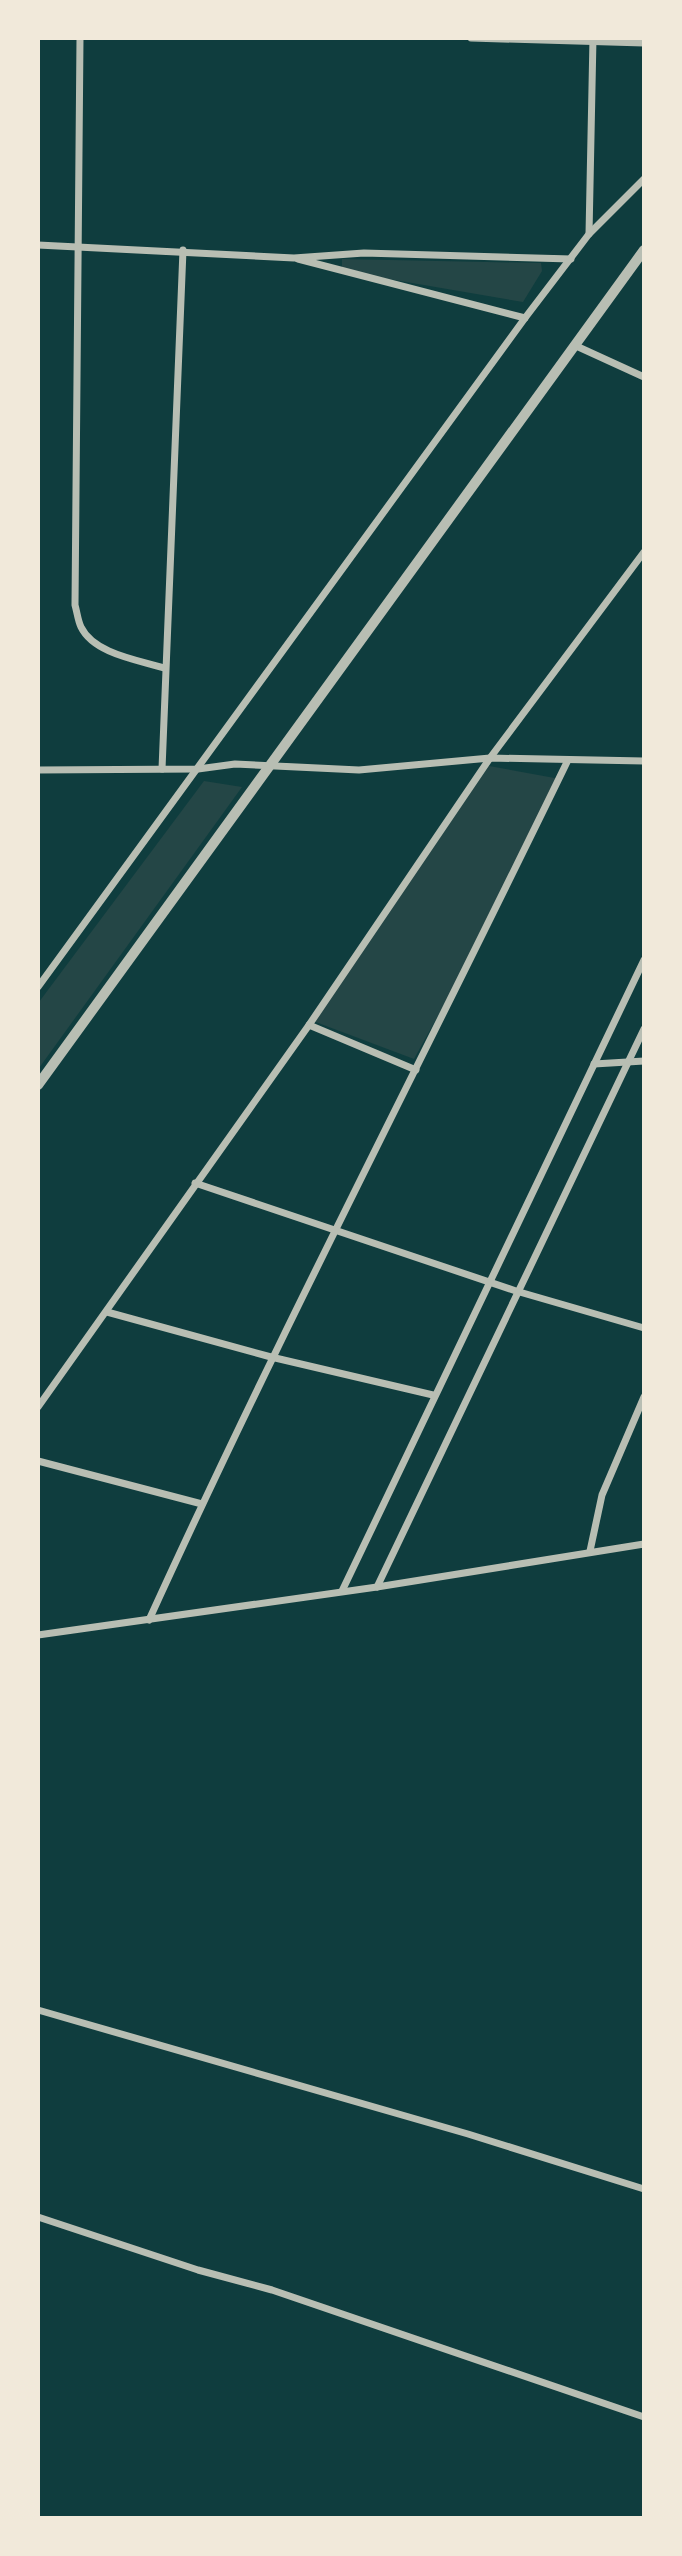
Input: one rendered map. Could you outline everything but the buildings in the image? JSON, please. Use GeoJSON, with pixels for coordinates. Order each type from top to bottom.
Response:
{"type":"FeatureCollection","features":[{"type":"Feature","properties":{"kind":"street"},"geometry":{"type":"LineString","coordinates":[[80,38],[75,605],[81,627],[91,639],[104,648],[164,668]]}},
{"type":"Feature","properties":{"kind":"street"},"geometry":{"type":"LineString","coordinates":[[471,38],[643,43]]}},
{"type":"Feature","properties":{"kind":"street"},"geometry":{"type":"LineString","coordinates":[[589,234],[593,40]]}},
{"type":"Feature","properties":{"kind":"street"},"geometry":{"type":"LineString","coordinates":[[38,988],[525,318],[589,234],[643,179]]}},
{"type":"Feature","properties":{"kind":"street"},"geometry":{"type":"LineString","coordinates":[[38,245],[183,250],[294,258],[364,253],[571,259]]}},
{"type":"Feature","properties":{"kind":"street"},"geometry":{"type":"LineString","coordinates":[[162,769],[183,250]]}},
{"type":"Feature","properties":{"kind":"street"},"geometry":{"type":"LineString","coordinates":[[38,1085],[643,250]]}},
{"type":"Feature","properties":{"kind":"street"},"geometry":{"type":"LineString","coordinates":[[294,258],[525,318]]}},
{"type":"Feature","properties":{"kind":"street"},"geometry":{"type":"LineString","coordinates":[[574,345],[643,377]]}},
{"type":"Feature","properties":{"kind":"street"},"geometry":{"type":"LineString","coordinates":[[38,1407],[309,1025],[490,758],[643,552]]}},
{"type":"Feature","properties":{"kind":"street"},"geometry":{"type":"LineString","coordinates":[[38,770],[198,769],[235,764],[359,771],[490,758],[643,761]]}},
{"type":"Feature","properties":{"kind":"street"},"geometry":{"type":"LineString","coordinates":[[149,1620],[271,1357],[569,760]]}},
{"type":"Feature","properties":{"kind":"street"},"geometry":{"type":"LineString","coordinates":[[342,1591],[433,1395],[643,960]]}},
{"type":"Feature","properties":{"kind":"street"},"geometry":{"type":"LineString","coordinates":[[309,1025],[416,1070]]}},
{"type":"Feature","properties":{"kind":"street"},"geometry":{"type":"LineString","coordinates":[[377,1587],[643,1029]]}},
{"type":"Feature","properties":{"kind":"street"},"geometry":{"type":"LineString","coordinates":[[594,1064],[643,1061]]}},
{"type":"Feature","properties":{"kind":"street"},"geometry":{"type":"LineString","coordinates":[[195,1183],[487,1282],[643,1328]]}},
{"type":"Feature","properties":{"kind":"street"},"geometry":{"type":"LineString","coordinates":[[107,1312],[271,1357],[433,1395]]}},
{"type":"Feature","properties":{"kind":"street"},"geometry":{"type":"LineString","coordinates":[[590,1551],[602,1495],[643,1397]]}},
{"type":"Feature","properties":{"kind":"street"},"geometry":{"type":"LineString","coordinates":[[38,1461],[202,1504]]}},
{"type":"Feature","properties":{"kind":"street"},"geometry":{"type":"LineString","coordinates":[[38,1635],[377,1587],[643,1544]]}},
{"type":"Feature","properties":{"kind":"street"},"geometry":{"type":"LineString","coordinates":[[38,2010],[468,2134],[643,2189]]}},
{"type":"Feature","properties":{"kind":"street"},"geometry":{"type":"LineString","coordinates":[[38,2217],[198,2270],[272,2290],[643,2417]]}},
{"type":"Feature","properties":{"kind":"shaded area"},"geometry":{"type":"Polygon","coordinates":[[[342,259],[541,263],[542,271],[523,302],[342,271],[342,259]]]}},
{"type":"Feature","properties":{"kind":"shaded area"},"geometry":{"type":"Polygon","coordinates":[[[489,766],[560,779],[491,920],[414,1059],[313,1021],[489,766]]]}},
{"type":"Feature","properties":{"kind":"shaded area"},"geometry":{"type":"Polygon","coordinates":[[[204,781],[242,787],[39,1068],[39,1002],[204,781]]]}}]}
